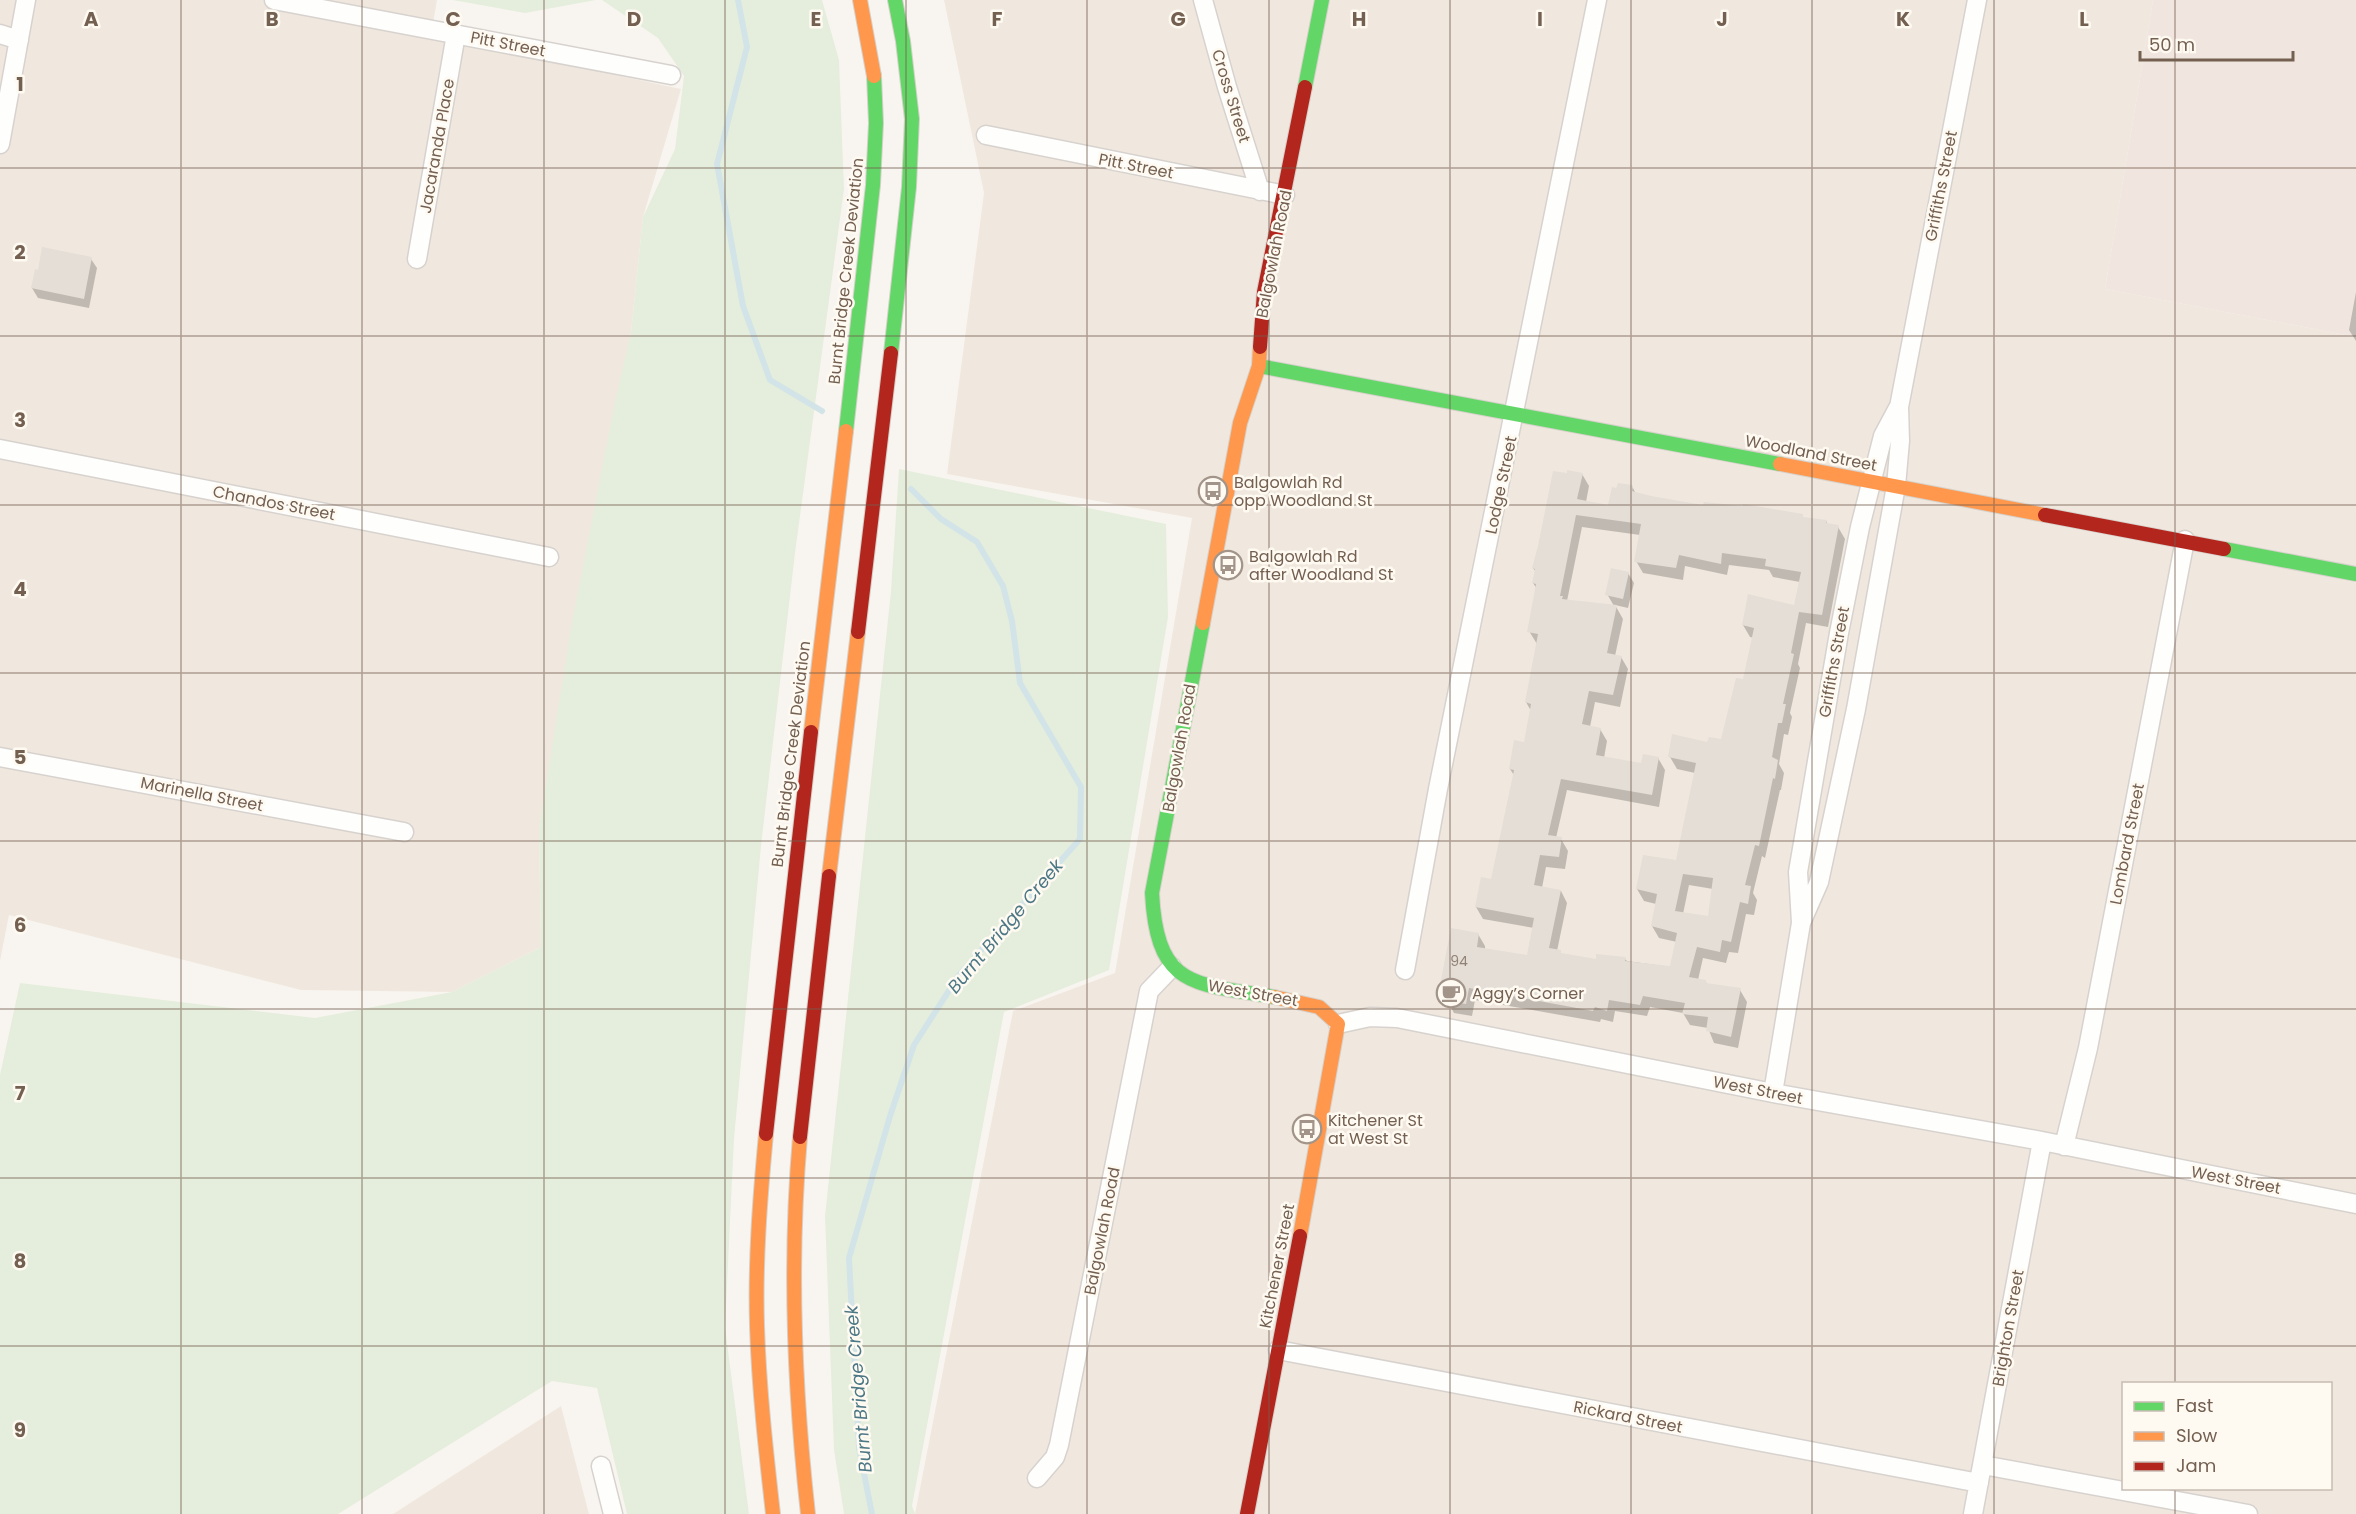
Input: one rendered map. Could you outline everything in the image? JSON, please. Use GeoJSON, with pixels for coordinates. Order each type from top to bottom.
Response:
{"type":"FeatureCollection","features":[{"type":"Feature","properties":{"kind":"main road","name":"Burnt Bridge Creek Deviation"},"geometry":{"type":"LineString","coordinates":[[773,1514],[765,1450],[758,1351],[758,1252],[764,1147],[871,214],[876,137],[875,80],[860,0]]}},
{"type":"Feature","properties":{"kind":"main road"},"geometry":{"type":"LineString","coordinates":[[808,1514],[794,1358],[795,1202],[814,1011],[909,186],[912,119],[903,41],[895,0]]}},
{"type":"Feature","properties":{"kind":"main road","name":"Balgowlah Road"},"geometry":{"type":"LineString","coordinates":[[1172,967],[1162,953],[1153,926],[1152,893],[1240,423],[1259,366],[1264,292],[1322,0]]}},
{"type":"Feature","properties":{"kind":"main road","name":"Woodland Street"},"geometry":{"type":"LineString","coordinates":[[1259,366],[2356,574]]}},
{"type":"Feature","properties":{"kind":"main road","name":"West Street"},"geometry":{"type":"LineString","coordinates":[[1172,967],[1200,984],[1300,1001],[1318,1007],[1338,1024]]}},
{"type":"Feature","properties":{"kind":"main road","name":"Kitchener Street"},"geometry":{"type":"LineString","coordinates":[[1247,1514],[1332,1067],[1338,1024]]}},
{"type":"Feature","properties":{"kind":"street"},"geometry":{"type":"LineString","coordinates":[[0,144],[26,0]]}},
{"type":"Feature","properties":{"kind":"street","name":"Pitt Street"},"geometry":{"type":"LineString","coordinates":[[274,0],[671,75]]}},
{"type":"Feature","properties":{"kind":"street","name":"Cross Street"},"geometry":{"type":"LineString","coordinates":[[1203,0],[1227,87],[1260,191]]}},
{"type":"Feature","properties":{"kind":"street","name":"Lodge Street"},"geometry":{"type":"LineString","coordinates":[[1405,970],[1438,789],[1597,0]]}},
{"type":"Feature","properties":{"kind":"street","name":"Griffiths Street"},"geometry":{"type":"LineString","coordinates":[[1801,923],[1820,882],[1856,709],[1896,486],[1900,441],[1899,407],[1977,0]]}},
{"type":"Feature","properties":{"kind":"street"},"geometry":{"type":"LineString","coordinates":[[0,34],[19,40]]}},
{"type":"Feature","properties":{"kind":"street","name":"Jacaranda Place"},"geometry":{"type":"LineString","coordinates":[[417,259],[456,34]]}},
{"type":"Feature","properties":{"kind":"street","name":"Pitt Street"},"geometry":{"type":"LineString","coordinates":[[986,135],[1285,195]]}},
{"type":"Feature","properties":{"kind":"street","name":"Griffiths Street"},"geometry":{"type":"LineString","coordinates":[[1773,1093],[1801,923],[1798,872],[1839,633],[1860,528],[1883,436],[1899,407]]}},
{"type":"Feature","properties":{"kind":"street","name":"Chandos Street"},"geometry":{"type":"LineString","coordinates":[[0,449],[549,557]]}},
{"type":"Feature","properties":{"kind":"street","name":"Lombard Street"},"geometry":{"type":"LineString","coordinates":[[2064,1146],[2088,1048],[2185,540]]}},
{"type":"Feature","properties":{"kind":"street","name":"Marinella Street"},"geometry":{"type":"LineString","coordinates":[[0,757],[404,832]]}},
{"type":"Feature","properties":{"kind":"street","name":"Balgowlah Road"},"geometry":{"type":"LineString","coordinates":[[1037,1478],[1055,1457],[1059,1445],[1149,992],[1172,967]]}},
{"type":"Feature","properties":{"kind":"street","name":"West Street"},"geometry":{"type":"LineString","coordinates":[[1338,1024],[1370,1017],[1397,1018],[1773,1093],[2042,1141],[2356,1203]]}},
{"type":"Feature","properties":{"kind":"street","name":"Brighton Street"},"geometry":{"type":"LineString","coordinates":[[1973,1514],[2042,1141]]}},
{"type":"Feature","properties":{"kind":"street","name":"Rickard Street"},"geometry":{"type":"LineString","coordinates":[[1278,1350],[1979,1483]]}},
{"type":"Feature","properties":{"kind":"street"},"geometry":{"type":"LineString","coordinates":[[1983,1465],[2248,1514]]}},
{"type":"Feature","properties":{"kind":"street"},"geometry":{"type":"LineString","coordinates":[[601,1466],[613,1514]]}},
{"type":"Feature","properties":{"kind":"shaded area"},"geometry":{"type":"Polygon","coordinates":[[[0,0],[437,0],[431,35],[681,89],[643,217],[631,333],[539,828],[541,947],[452,992],[301,990],[9,915],[0,961],[0,0]]]}},
{"type":"Feature","properties":{"kind":"shaded area"},"geometry":{"type":"Polygon","coordinates":[[[944,0],[2153,0],[2105,289],[2356,337],[2356,1514],[915,1514],[1013,1011],[1115,973],[1192,518],[947,474],[984,193],[944,0]]]}},
{"type":"Feature","properties":{"kind":"shaded area"},"geometry":{"type":"Polygon","coordinates":[[[2153,0],[2356,0],[2356,337],[2105,289],[2153,0]]]}},
{"type":"Feature","properties":{"kind":"shaded area"},"geometry":{"type":"Polygon","coordinates":[[[561,1406],[589,1514],[393,1514],[561,1406]]]}},
{"type":"Feature","properties":{"kind":"green space"},"geometry":{"type":"Polygon","coordinates":[[[453,0],[596,0],[525,13],[453,0]]]}},
{"type":"Feature","properties":{"kind":"green space"},"geometry":{"type":"Polygon","coordinates":[[[602,0],[822,0],[839,60],[844,189],[795,553],[761,846],[734,1139],[725,1327],[749,1514],[627,1514],[597,1388],[552,1381],[338,1514],[0,1514],[0,1075],[20,983],[315,1018],[452,992],[541,947],[539,828],[571,628],[614,407],[631,333],[643,217],[675,149],[684,76],[658,38],[602,0]]]}},
{"type":"Feature","properties":{"kind":"green space"},"geometry":{"type":"Polygon","coordinates":[[[899,469],[1166,524],[1168,617],[1109,970],[1004,1012],[912,1506],[915,1514],[844,1514],[834,1450],[825,1216],[891,591],[899,469]]]}},
{"type":"Feature","properties":{"kind":"building"},"geometry":{"type":"Polygon","coordinates":[[[42,247],[92,257],[84,299],[31,288],[35,269],[38,270],[42,247]]]}},
{"type":"Feature","properties":{"kind":"building"},"geometry":{"type":"Polygon","coordinates":[[[1567,470],[1583,473],[1577,499],[1608,505],[1612,487],[1616,488],[1618,483],[1633,485],[1632,491],[1651,496],[1703,505],[1704,502],[1743,506],[1743,504],[1803,514],[1803,517],[1827,520],[1826,523],[1839,525],[1822,615],[1799,612],[1791,653],[1794,654],[1783,704],[1786,704],[1782,723],[1778,723],[1772,757],[1778,760],[1775,779],[1773,778],[1759,846],[1755,845],[1745,885],[1751,886],[1748,904],[1740,902],[1731,942],[1722,940],[1720,952],[1697,947],[1689,977],[1706,980],[1706,983],[1741,988],[1731,1037],[1706,1031],[1708,1017],[1682,1014],[1685,1003],[1643,996],[1640,1005],[1609,1000],[1607,1011],[1595,1007],[1593,1011],[1469,988],[1466,1004],[1446,1001],[1439,990],[1451,928],[1479,933],[1477,947],[1527,955],[1534,918],[1475,907],[1481,877],[1491,879],[1514,770],[1509,769],[1514,740],[1524,742],[1531,704],[1525,702],[1538,634],[1527,632],[1536,584],[1532,583],[1535,569],[1532,568],[1553,471],[1567,473],[1567,470]],[[1576,515],[1560,596],[1563,596],[1562,599],[1617,605],[1607,653],[1622,656],[1613,695],[1589,691],[1582,724],[1601,728],[1596,755],[1641,763],[1643,754],[1659,757],[1652,795],[1561,779],[1548,835],[1562,837],[1559,857],[1540,855],[1534,885],[1561,890],[1549,948],[1561,950],[1561,953],[1596,959],[1596,954],[1626,957],[1625,961],[1670,966],[1677,933],[1651,926],[1657,894],[1636,889],[1643,855],[1676,860],[1696,763],[1668,757],[1672,734],[1707,742],[1709,737],[1721,739],[1736,678],[1743,679],[1754,628],[1742,625],[1748,594],[1794,605],[1801,572],[1765,566],[1766,559],[1722,553],[1721,564],[1679,555],[1676,568],[1634,562],[1641,524],[1576,515]],[[1683,874],[1675,911],[1708,916],[1713,878],[1683,874]]]}},
{"type":"Feature","properties":{"kind":"building"},"geometry":{"type":"Polygon","coordinates":[[[1611,568],[1629,572],[1623,599],[1605,595],[1611,568]]]}},
{"type":"Feature","properties":{"kind":"waterway","name":"Burnt Bridge Creek"},"geometry":{"type":"LineString","coordinates":[[738,0],[747,47],[717,164],[743,306],[770,380],[822,411]]}},
{"type":"Feature","properties":{"kind":"waterway","name":"Burnt Bridge Creek"},"geometry":{"type":"LineString","coordinates":[[872,1514],[859,1448],[849,1258],[890,1116],[914,1045],[959,975],[1080,839],[1081,787],[1020,683],[1012,621],[1003,586],[977,542],[941,519],[911,489]]}},
{"type":"Feature","properties":{"kind":"traffic: fast"},"geometry":{"type":"LineString","coordinates":[[891,353],[909,187],[912,119],[903,41],[895,0]]}},
{"type":"Feature","properties":{"kind":"traffic: fast"},"geometry":{"type":"LineString","coordinates":[[1305,87],[1322,0]]}},
{"type":"Feature","properties":{"kind":"traffic: fast"},"geometry":{"type":"LineString","coordinates":[[846,431],[873,185],[876,123],[874,76]]}},
{"type":"Feature","properties":{"kind":"traffic: fast"},"geometry":{"type":"LineString","coordinates":[[1259,366],[1780,464]]}},
{"type":"Feature","properties":{"kind":"traffic: fast"},"geometry":{"type":"LineString","coordinates":[[2224,549],[2356,574]]}},
{"type":"Feature","properties":{"kind":"traffic: fast"},"geometry":{"type":"LineString","coordinates":[[1203,623],[1152,893],[1155,924],[1162,948],[1172,964],[1185,976],[1222,988],[1274,997]]}},
{"type":"Feature","properties":{"kind":"traffic: slow"},"geometry":{"type":"LineString","coordinates":[[860,0],[874,76]]}},
{"type":"Feature","properties":{"kind":"traffic: slow"},"geometry":{"type":"LineString","coordinates":[[1203,623],[1240,423],[1259,366],[1260,347]]}},
{"type":"Feature","properties":{"kind":"traffic: slow"},"geometry":{"type":"LineString","coordinates":[[811,732],[846,431]]}},
{"type":"Feature","properties":{"kind":"traffic: slow"},"geometry":{"type":"LineString","coordinates":[[1780,464],[2045,515]]}},
{"type":"Feature","properties":{"kind":"traffic: slow"},"geometry":{"type":"LineString","coordinates":[[829,876],[858,632]]}},
{"type":"Feature","properties":{"kind":"traffic: slow"},"geometry":{"type":"LineString","coordinates":[[1274,997],[1319,1007],[1338,1024],[1300,1236]]}},
{"type":"Feature","properties":{"kind":"traffic: slow"},"geometry":{"type":"LineString","coordinates":[[766,1134],[758,1230],[757,1326],[761,1397],[773,1514]]}},
{"type":"Feature","properties":{"kind":"traffic: slow"},"geometry":{"type":"LineString","coordinates":[[800,1137],[795,1231],[795,1326],[799,1420],[808,1514]]}},
{"type":"Feature","properties":{"kind":"traffic: jam"},"geometry":{"type":"LineString","coordinates":[[1260,347],[1264,292],[1305,87]]}},
{"type":"Feature","properties":{"kind":"traffic: jam"},"geometry":{"type":"LineString","coordinates":[[858,632],[891,353]]}},
{"type":"Feature","properties":{"kind":"traffic: jam"},"geometry":{"type":"LineString","coordinates":[[2045,515],[2224,549]]}},
{"type":"Feature","properties":{"kind":"traffic: jam"},"geometry":{"type":"LineString","coordinates":[[766,1134],[811,732]]}},
{"type":"Feature","properties":{"kind":"traffic: jam"},"geometry":{"type":"LineString","coordinates":[[800,1137],[829,876]]}},
{"type":"Feature","properties":{"kind":"traffic: jam"},"geometry":{"type":"LineString","coordinates":[[1247,1514],[1300,1236]]}},
{"type":"Feature","properties":{"kind":"place","name":"Balgowlah Rd opp Woodland St"},"geometry":{"type":"Point","coordinates":[1213,491]}},
{"type":"Feature","properties":{"kind":"place","name":"Balgowlah Rd after Woodland St"},"geometry":{"type":"Point","coordinates":[1228,565]}},
{"type":"Feature","properties":{"kind":"place","name":"Aggy’s Corner"},"geometry":{"type":"Point","coordinates":[1451,993]}},
{"type":"Feature","properties":{"kind":"place","name":"Kitchener St at West St"},"geometry":{"type":"Point","coordinates":[1307,1129]}}]}
